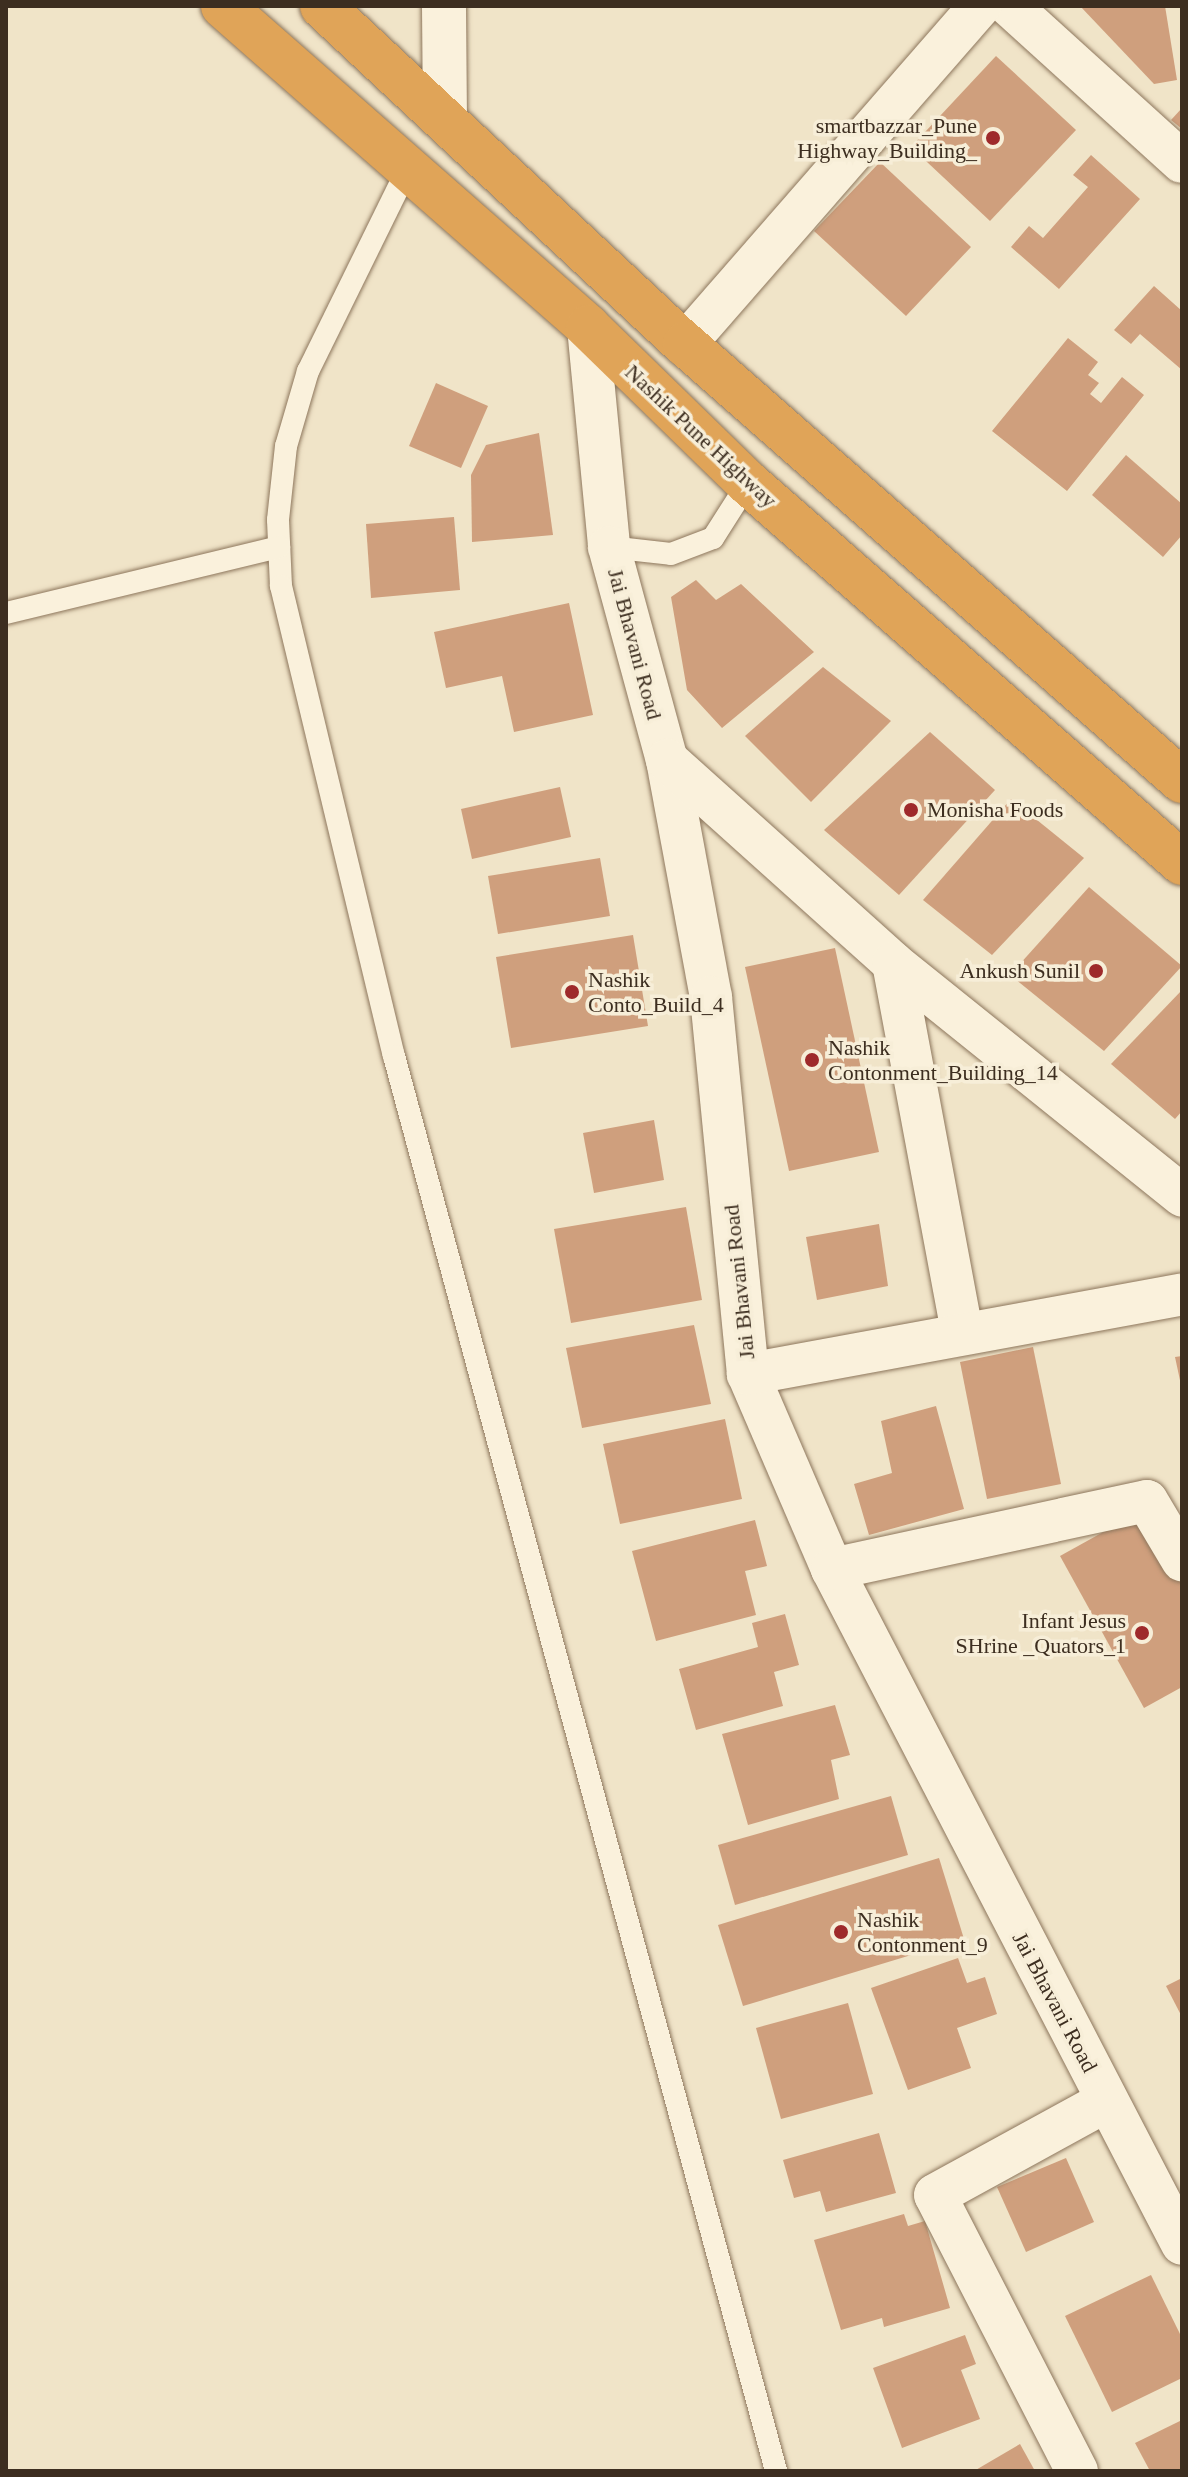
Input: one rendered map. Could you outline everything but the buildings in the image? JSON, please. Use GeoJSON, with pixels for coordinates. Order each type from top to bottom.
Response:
{"type":"FeatureCollection","features":[{"type":"Feature","properties":{"kind":"highway","name":"Nashik Pune Highway"},"geometry":{"type":"LineString","coordinates":[[223,6],[409,166],[588,327],[748,483],[1182,863]]}},
{"type":"Feature","properties":{"kind":"highway"},"geometry":{"type":"LineString","coordinates":[[322,6],[685,344],[1182,781]]}},
{"type":"Feature","properties":{"kind":"street"},"geometry":{"type":"LineString","coordinates":[[444,6],[445,120]]}},
{"type":"Feature","properties":{"kind":"street"},"geometry":{"type":"LineString","coordinates":[[685,344],[980,6]]}},
{"type":"Feature","properties":{"kind":"street"},"geometry":{"type":"LineString","coordinates":[[1010,6],[1182,162]]}},
{"type":"Feature","properties":{"kind":"street","name":"Jai Bhavani Road"},"geometry":{"type":"LineString","coordinates":[[588,327],[609,547],[667,760],[711,997],[748,1374],[832,1569],[1182,2244]]}},
{"type":"Feature","properties":{"kind":"street"},"geometry":{"type":"LineString","coordinates":[[667,760],[893,963],[1182,1195]]}},
{"type":"Feature","properties":{"kind":"street"},"geometry":{"type":"LineString","coordinates":[[893,963],[962,1333]]}},
{"type":"Feature","properties":{"kind":"street"},"geometry":{"type":"LineString","coordinates":[[748,1374],[1182,1294]]}},
{"type":"Feature","properties":{"kind":"street"},"geometry":{"type":"LineString","coordinates":[[832,1569],[1147,1501],[1182,1560]]}},
{"type":"Feature","properties":{"kind":"street"},"geometry":{"type":"LineString","coordinates":[[1077,2471],[935,2195],[1107,2101]]}},
{"type":"Feature","properties":{"kind":"lane"},"geometry":{"type":"LineString","coordinates":[[409,166],[308,371],[286,446],[279,547],[281,586],[394,1056],[776,2471]]}},
{"type":"Feature","properties":{"kind":"lane"},"geometry":{"type":"LineString","coordinates":[[609,547],[671,554],[713,538],[748,483]]}},
{"type":"Feature","properties":{"kind":"lane"},"geometry":{"type":"LineString","coordinates":[[6,613],[279,547]]}},
{"type":"Feature","properties":{"kind":"place","name":"smartbazzar_Pune Highway_Building_"},"geometry":{"type":"Point","coordinates":[993,138]}},
{"type":"Feature","properties":{"kind":"place","name":"Monisha Foods"},"geometry":{"type":"Point","coordinates":[911,810]}},
{"type":"Feature","properties":{"kind":"place","name":"Ankush Sunil"},"geometry":{"type":"Point","coordinates":[1096,971]}},
{"type":"Feature","properties":{"kind":"place","name":"Nashik Conto_Build_4"},"geometry":{"type":"Point","coordinates":[572,992]}},
{"type":"Feature","properties":{"kind":"place","name":"Nashik Contonment_Building_14"},"geometry":{"type":"Point","coordinates":[812,1060]}},
{"type":"Feature","properties":{"kind":"place","name":"Infant Jesus SHrine _Quators_1"},"geometry":{"type":"Point","coordinates":[1142,1633]}},
{"type":"Feature","properties":{"kind":"place","name":"Nashik Contonment_9"},"geometry":{"type":"Point","coordinates":[841,1932]}}]}
